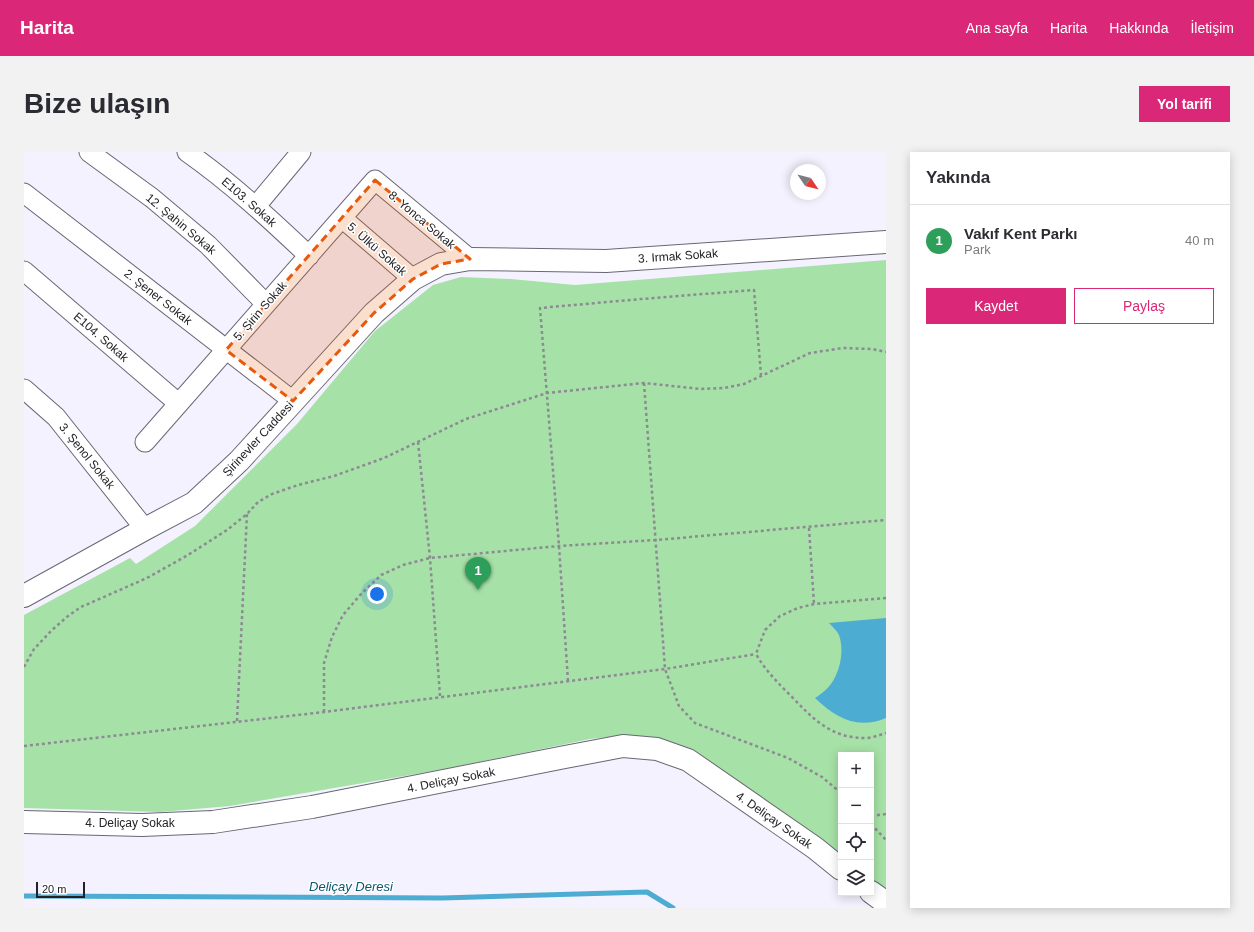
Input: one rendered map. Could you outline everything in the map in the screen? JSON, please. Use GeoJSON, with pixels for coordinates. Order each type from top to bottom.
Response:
{"type":"FeatureCollection","features":[{"type":"Feature","properties":{"kind":"main road","name":"3. Irmak Sokak"},"geometry":{"type":"LineString","coordinates":[[470,260],[606,261],[886,242]]}},
{"type":"Feature","properties":{"kind":"main road","name":"Şirinevler Caddesi"},"geometry":{"type":"LineString","coordinates":[[24,596],[194,503],[239,461],[374,313],[412,279],[441,264],[470,260]]}},
{"type":"Feature","properties":{"kind":"main road","name":"4. Deliçay Sokak"},"geometry":{"type":"LineString","coordinates":[[24,822],[142,824],[213,822],[320,806],[623,746],[657,749],[688,760],[815,848],[838,867]]}},
{"type":"Feature","properties":{"kind":"main road"},"geometry":{"type":"LineString","coordinates":[[874,894],[886,903]]}},
{"type":"Feature","properties":{"kind":"street","name":"12. Şahin Sokak"},"geometry":{"type":"LineString","coordinates":[[89,152],[152,198],[208,245],[266,304]]}},
{"type":"Feature","properties":{"kind":"street"},"geometry":{"type":"LineString","coordinates":[[256,206],[301,152]]}},
{"type":"Feature","properties":{"kind":"street","name":"E103. Sokak"},"geometry":{"type":"LineString","coordinates":[[200,155],[309,256]]}},
{"type":"Feature","properties":{"kind":"street","name":"5. Şirin Sokak"},"geometry":{"type":"LineString","coordinates":[[145,442],[375,180]]}},
{"type":"Feature","properties":{"kind":"street","name":"8. Yonca Sokak"},"geometry":{"type":"LineString","coordinates":[[375,180],[470,260]]}},
{"type":"Feature","properties":{"kind":"street","name":"2. Şener Sokak"},"geometry":{"type":"LineString","coordinates":[[24,193],[294,401]]}},
{"type":"Feature","properties":{"kind":"street","name":"5. Ülkü Sokak"},"geometry":{"type":"LineString","coordinates":[[342,218],[412,279]]}},
{"type":"Feature","properties":{"kind":"street","name":"E104. Sokak"},"geometry":{"type":"LineString","coordinates":[[24,271],[178,404]]}},
{"type":"Feature","properties":{"kind":"street","name":"3. Şenol Sokak"},"geometry":{"type":"LineString","coordinates":[[24,389],[56,417],[145,529]]}},
{"type":"Feature","properties":{"kind":"path"},"geometry":{"type":"LineString","coordinates":[[568,681],[540,308],[641,298],[754,290],[761,375]]}},
{"type":"Feature","properties":{"kind":"path"},"geometry":{"type":"LineString","coordinates":[[24,667],[34,649],[63,620],[81,607],[154,574],[188,555],[228,530],[247,514],[258,502],[272,494],[298,485],[341,474],[384,458],[466,419],[547,393],[644,383],[701,389],[724,388],[744,384],[810,353],[843,348],[872,349],[886,352]]}},
{"type":"Feature","properties":{"kind":"path"},"geometry":{"type":"LineString","coordinates":[[644,383],[665,669],[679,706],[695,723],[788,758],[822,777],[838,791]]}},
{"type":"Feature","properties":{"kind":"path"},"geometry":{"type":"LineString","coordinates":[[418,442],[430,558],[440,696]]}},
{"type":"Feature","properties":{"kind":"path"},"geometry":{"type":"LineString","coordinates":[[237,721],[247,514]]}},
{"type":"Feature","properties":{"kind":"path"},"geometry":{"type":"LineString","coordinates":[[324,712],[324,663],[332,637],[343,615],[361,594],[381,575],[403,565],[430,558],[559,546],[809,528],[886,520]]}},
{"type":"Feature","properties":{"kind":"path"},"geometry":{"type":"LineString","coordinates":[[809,528],[814,604]]}},
{"type":"Feature","properties":{"kind":"path"},"geometry":{"type":"LineString","coordinates":[[886,598],[814,604],[798,608],[780,616],[765,630],[756,654],[762,665],[780,686],[820,725],[843,736],[869,738],[886,733]]}},
{"type":"Feature","properties":{"kind":"path"},"geometry":{"type":"LineString","coordinates":[[24,746],[324,712],[440,696],[665,669],[756,654]]}},
{"type":"Feature","properties":{"kind":"path"},"geometry":{"type":"LineString","coordinates":[[874,816],[886,814]]}},
{"type":"Feature","properties":{"kind":"path"},"geometry":{"type":"LineString","coordinates":[[874,827],[886,840]]}},
{"type":"Feature","properties":{"kind":"highlighted area"},"geometry":{"type":"Polygon","coordinates":[[[375,180],[470,259],[441,264],[413,279],[374,313],[293,401],[226,350],[375,180]]]}},
{"type":"Feature","properties":{"kind":"green space"},"geometry":{"type":"Polygon","coordinates":[[[886,260],[886,895],[874,886],[874,752],[838,752],[838,860],[702,759],[618,736],[590,739],[445,769],[230,806],[160,812],[24,808],[24,615],[130,558],[136,564],[195,526],[297,424],[375,331],[433,285],[461,277],[511,279],[575,285],[886,260]]]}},
{"type":"Feature","properties":{"kind":"water"},"geometry":{"type":"Polygon","coordinates":[[[886,618],[886,718],[866,723],[848,720],[831,711],[815,698],[825,691],[831,684],[836,676],[841,658],[841,640],[836,630],[829,623],[886,618]]]}},
{"type":"Feature","properties":{"kind":"waterway","name":"Deliçay Deresi"},"geometry":{"type":"LineString","coordinates":[[24,896],[442,898],[647,892],[673,908]]}},
{"type":"Feature","properties":{"kind":"place","name":"Vakıf Kent Parkı"},"geometry":{"type":"Point","coordinates":[478,590]}}]}
